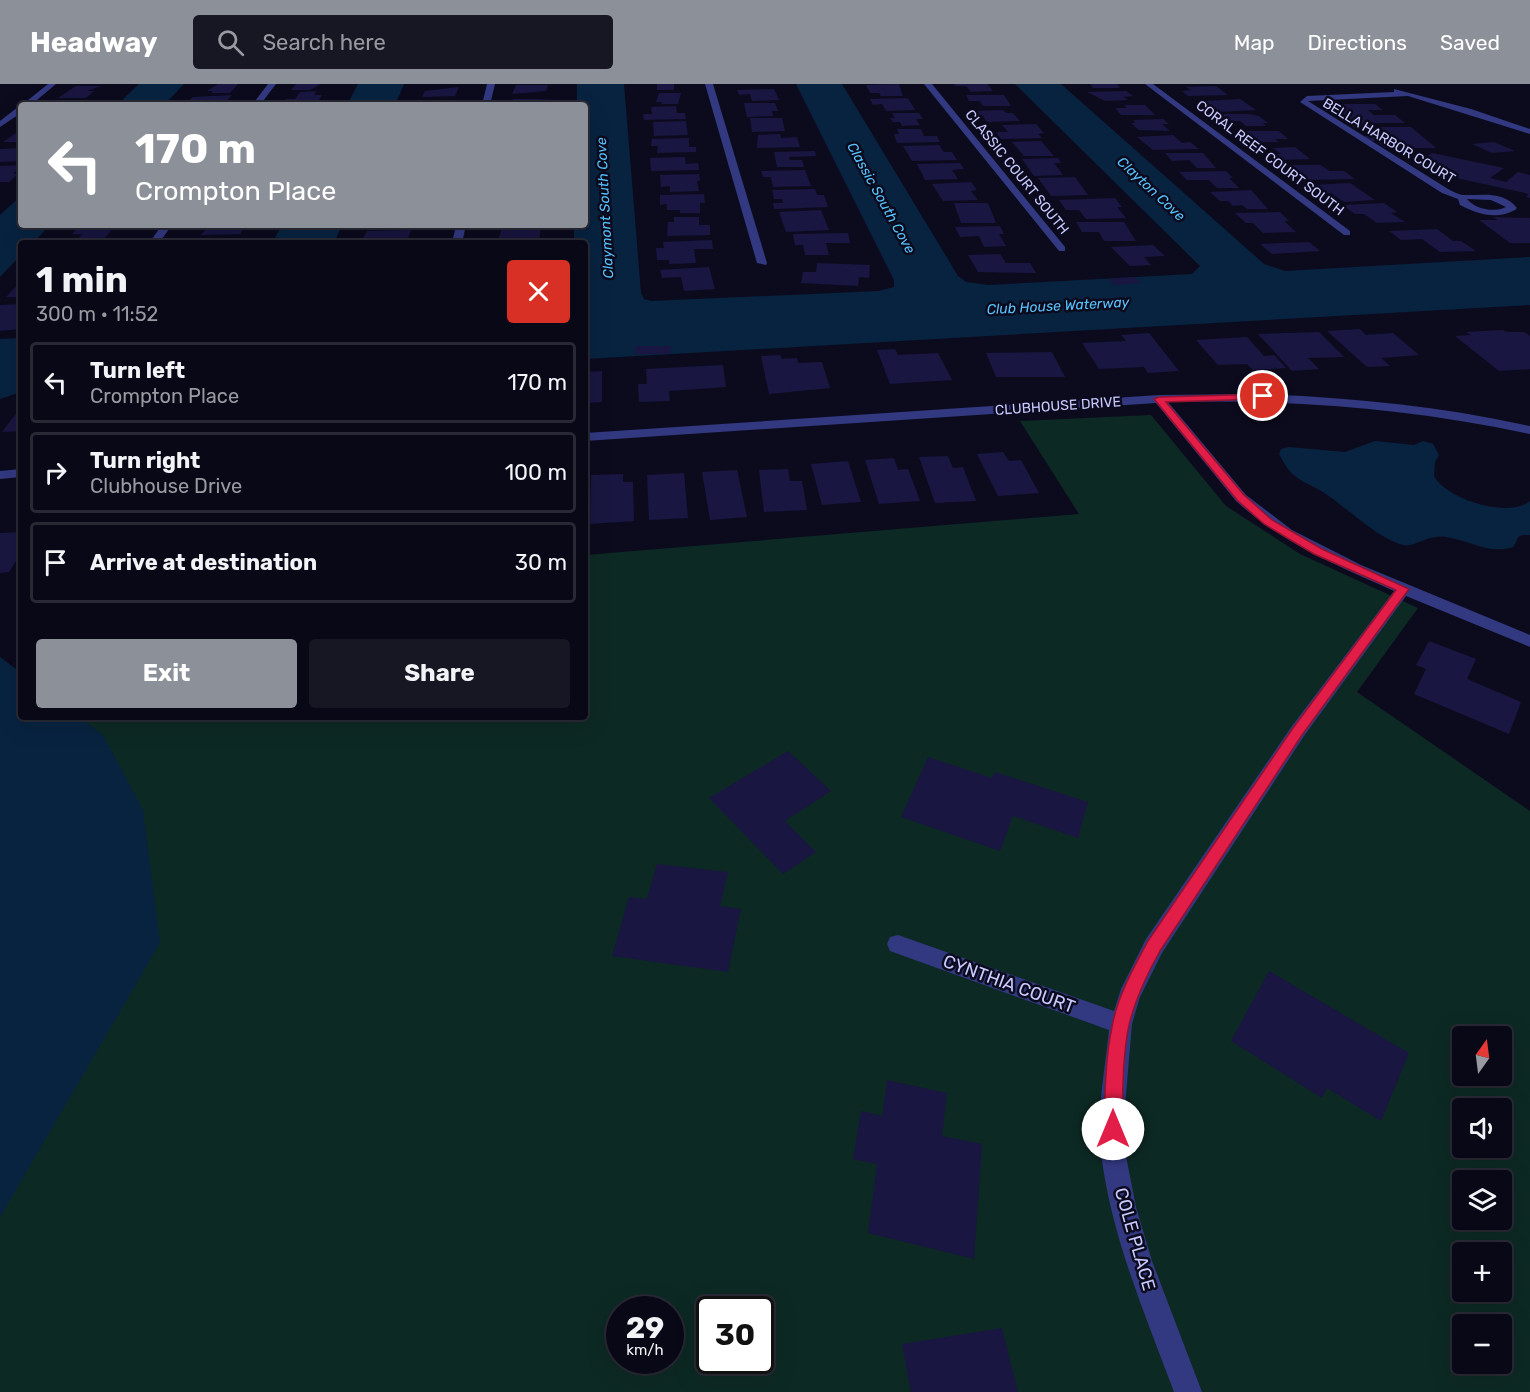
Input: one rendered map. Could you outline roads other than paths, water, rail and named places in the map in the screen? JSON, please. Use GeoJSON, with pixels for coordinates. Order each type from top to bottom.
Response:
{"type":"FeatureCollection","features":[{"type":"Feature","properties":{"kind":"street"},"geometry":{"type":"LineString","coordinates":[[30,102],[52,84]]}},
{"type":"Feature","properties":{"kind":"street"},"geometry":{"type":"LineString","coordinates":[[258,102],[272,84]]}},
{"type":"Feature","properties":{"kind":"street"},"geometry":{"type":"LineString","coordinates":[[487,102],[491,84]]}},
{"type":"Feature","properties":{"kind":"street"},"geometry":{"type":"LineString","coordinates":[[709,84],[762,263]]}},
{"type":"Feature","properties":{"kind":"street","name":"CLASSIC COURT SOUTH"},"geometry":{"type":"LineString","coordinates":[[928,84],[1062,249]]}},
{"type":"Feature","properties":{"kind":"street","name":"CORAL REEF COURT SOUTH"},"geometry":{"type":"LineString","coordinates":[[1149,84],[1347,233]]}},
{"type":"Feature","properties":{"kind":"street"},"geometry":{"type":"LineString","coordinates":[[1378,86],[1530,132]]}},
{"type":"Feature","properties":{"kind":"street","name":"BELLA HARBOR COURT"},"geometry":{"type":"LineString","coordinates":[[1409,94],[1353,98],[1318,97],[1304,101],[1312,110],[1444,191],[1462,198]]}},
{"type":"Feature","properties":{"kind":"street"},"geometry":{"type":"LineString","coordinates":[[0,125],[18,111]]}},
{"type":"Feature","properties":{"kind":"street","name":"CLUBHOUSE DRIVE"},"geometry":{"type":"LineString","coordinates":[[588,437],[1159,399],[1247,396],[1346,401],[1439,412],[1530,430]]}},
{"type":"Feature","properties":{"kind":"street"},"geometry":{"type":"LineString","coordinates":[[1159,399],[1241,498],[1268,522],[1314,549],[1403,589],[1530,641]]}},
{"type":"Feature","properties":{"kind":"street"},"geometry":{"type":"LineString","coordinates":[[0,475],[18,473]]}},
{"type":"Feature","properties":{"kind":"street","name":"COLE PLACE"},"geometry":{"type":"LineString","coordinates":[[1188,1392],[1139,1261],[1123,1207],[1113,1151],[1113,1106],[1121,1024],[1129,996],[1154,946],[1298,731],[1403,589]]}},
{"type":"Feature","properties":{"kind":"street","name":"CYNTHIA COURT"},"geometry":{"type":"LineString","coordinates":[[898,944],[1121,1024]]}},
{"type":"Feature","properties":{"kind":"water"},"geometry":{"type":"Polygon","coordinates":[[[139,84],[184,84],[167,102],[120,102],[139,84]]]}},
{"type":"Feature","properties":{"kind":"water"},"geometry":{"type":"Polygon","coordinates":[[[358,84],[404,84],[396,102],[349,102],[358,84]]]}},
{"type":"Feature","properties":{"kind":"water"},"geometry":{"type":"Polygon","coordinates":[[[577,84],[624,84],[641,293],[644,299],[651,301],[879,291],[894,287],[894,280],[796,84],[842,84],[958,276],[966,282],[988,285],[1192,274],[1200,266],[1015,84],[1061,84],[1264,264],[1285,271],[1530,257],[1530,305],[588,359],[588,240],[574,240],[574,228],[588,228],[588,102],[577,102],[577,84]]]}},
{"type":"Feature","properties":{"kind":"water"},"geometry":{"type":"Polygon","coordinates":[[[18,199],[18,228],[47,228],[36,240],[18,240],[18,258],[0,277],[0,215],[18,199]]]}},
{"type":"Feature","properties":{"kind":"water"},"geometry":{"type":"Polygon","coordinates":[[[280,228],[341,228],[335,240],[274,240],[280,228]]]}},
{"type":"Feature","properties":{"kind":"water"},"geometry":{"type":"Polygon","coordinates":[[[18,338],[18,393],[0,399],[0,339],[18,338]]]}},
{"type":"Feature","properties":{"kind":"water"},"geometry":{"type":"Polygon","coordinates":[[[1375,441],[1414,445],[1423,441],[1433,444],[1439,455],[1435,462],[1434,476],[1451,492],[1464,499],[1479,504],[1508,508],[1530,501],[1530,535],[1519,536],[1513,547],[1504,549],[1487,548],[1446,537],[1403,545],[1383,536],[1323,492],[1292,474],[1279,454],[1281,449],[1289,447],[1345,452],[1375,441]]]}},
{"type":"Feature","properties":{"kind":"water"},"geometry":{"type":"Polygon","coordinates":[[[0,657],[18,671],[18,720],[83,720],[103,735],[143,810],[160,943],[0,1217],[0,657]]]}},
{"type":"Feature","properties":{"kind":"water label","name":"Clayton Cove"},"geometry":{"type":"Point","coordinates":[1151,189]}},
{"type":"Feature","properties":{"kind":"water label","name":"Classic South Cove"},"geometry":{"type":"Point","coordinates":[881,198]}},
{"type":"Feature","properties":{"kind":"water label","name":"Claymont South Cove"},"geometry":{"type":"Point","coordinates":[605,208]}},
{"type":"Feature","properties":{"kind":"water label","name":"Club House Waterway"},"geometry":{"type":"Point","coordinates":[1058,306]}}]}
